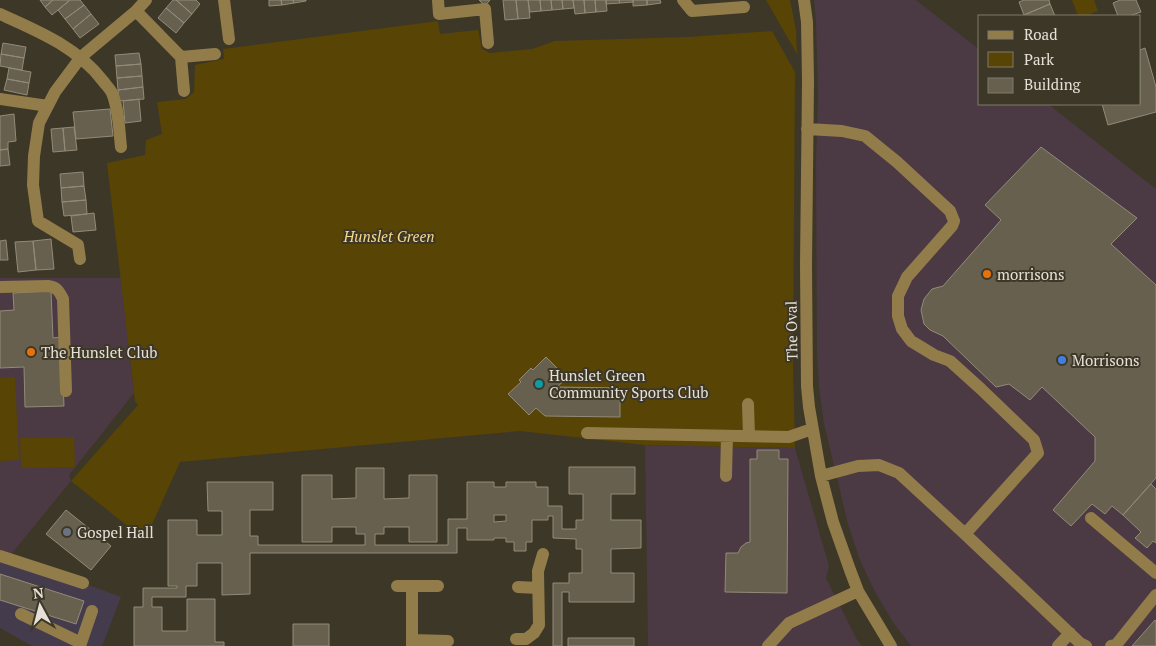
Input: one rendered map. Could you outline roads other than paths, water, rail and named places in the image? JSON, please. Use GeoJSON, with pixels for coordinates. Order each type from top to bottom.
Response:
{"type":"FeatureCollection","features":[{"type":"Feature","properties":{"kind":"street"},"geometry":{"type":"LineString","coordinates":[[80,259],[78,244],[38,221],[33,185],[34,156],[39,123],[55,92],[81,57],[136,11],[146,0]]}},
{"type":"Feature","properties":{"kind":"street"},"geometry":{"type":"LineString","coordinates":[[224,0],[228,40]]}},
{"type":"Feature","properties":{"kind":"street"},"geometry":{"type":"LineString","coordinates":[[438,0],[439,14],[485,9],[488,43]]}},
{"type":"Feature","properties":{"kind":"street"},"geometry":{"type":"LineString","coordinates":[[471,10],[480,0]]}},
{"type":"Feature","properties":{"kind":"street"},"geometry":{"type":"LineString","coordinates":[[683,0],[692,11],[744,6]]}},
{"type":"Feature","properties":{"kind":"street","name":"The Oval"},"geometry":{"type":"LineString","coordinates":[[804,0],[807,22],[808,82],[807,386],[812,429],[821,476],[833,522],[858,591],[891,646]]}},
{"type":"Feature","properties":{"kind":"street"},"geometry":{"type":"LineString","coordinates":[[136,11],[181,58],[184,91]]}},
{"type":"Feature","properties":{"kind":"street"},"geometry":{"type":"LineString","coordinates":[[0,14],[68,48],[81,57],[98,75],[111,92],[117,110],[121,146]]}},
{"type":"Feature","properties":{"kind":"street"},"geometry":{"type":"LineString","coordinates":[[181,58],[215,54]]}},
{"type":"Feature","properties":{"kind":"street"},"geometry":{"type":"LineString","coordinates":[[0,99],[48,106]]}},
{"type":"Feature","properties":{"kind":"street"},"geometry":{"type":"LineString","coordinates":[[808,129],[842,131],[865,136],[897,162],[950,211],[953,216],[952,226],[907,277],[898,296],[898,316],[902,329],[911,341],[934,355],[950,361],[981,389],[1034,440],[1038,453],[965,534]]}},
{"type":"Feature","properties":{"kind":"street"},"geometry":{"type":"LineString","coordinates":[[0,286],[48,286],[54,287],[59,291],[63,299],[66,391]]}},
{"type":"Feature","properties":{"kind":"street"},"geometry":{"type":"LineString","coordinates":[[748,404],[749,436]]}},
{"type":"Feature","properties":{"kind":"street"},"geometry":{"type":"LineString","coordinates":[[587,433],[789,437],[812,429]]}},
{"type":"Feature","properties":{"kind":"street"},"geometry":{"type":"LineString","coordinates":[[726,476],[727,436]]}},
{"type":"Feature","properties":{"kind":"street"},"geometry":{"type":"LineString","coordinates":[[821,476],[858,466],[880,465],[899,473],[1080,643],[1086,646]]}},
{"type":"Feature","properties":{"kind":"street"},"geometry":{"type":"LineString","coordinates":[[1091,518],[1156,573]]}},
{"type":"Feature","properties":{"kind":"street"},"geometry":{"type":"LineString","coordinates":[[516,639],[526,639],[534,633],[539,625],[538,570],[543,554]]}},
{"type":"Feature","properties":{"kind":"street"},"geometry":{"type":"LineString","coordinates":[[0,556],[83,583]]}},
{"type":"Feature","properties":{"kind":"street"},"geometry":{"type":"LineString","coordinates":[[397,586],[438,586]]}},
{"type":"Feature","properties":{"kind":"street"},"geometry":{"type":"LineString","coordinates":[[412,586],[412,643],[448,641]]}},
{"type":"Feature","properties":{"kind":"street"},"geometry":{"type":"LineString","coordinates":[[518,587],[538,588]]}},
{"type":"Feature","properties":{"kind":"street"},"geometry":{"type":"LineString","coordinates":[[768,646],[789,623],[858,591]]}},
{"type":"Feature","properties":{"kind":"street"},"geometry":{"type":"LineString","coordinates":[[1112,646],[1116,645],[1156,595]]}},
{"type":"Feature","properties":{"kind":"street"},"geometry":{"type":"LineString","coordinates":[[21,614],[80,645],[92,611]]}},
{"type":"Feature","properties":{"kind":"street"},"geometry":{"type":"LineString","coordinates":[[1058,646],[1070,633]]}},
{"type":"Feature","properties":{"kind":"place","name":"morrisons"},"geometry":{"type":"Point","coordinates":[987,274]}},
{"type":"Feature","properties":{"kind":"place","name":"The Hunslet Club"},"geometry":{"type":"Point","coordinates":[31,352]}},
{"type":"Feature","properties":{"kind":"place","name":"Morrisons"},"geometry":{"type":"Point","coordinates":[1062,360]}},
{"type":"Feature","properties":{"kind":"place","name":"Hunslet Green Community Sports Club"},"geometry":{"type":"Point","coordinates":[539,384]}},
{"type":"Feature","properties":{"kind":"place","name":"Gospel Hall"},"geometry":{"type":"Point","coordinates":[67,532]}},
{"type":"Feature","properties":{"kind":"park label","name":"Hunslet Green"},"geometry":{"type":"Point","coordinates":[389,236]}}]}
